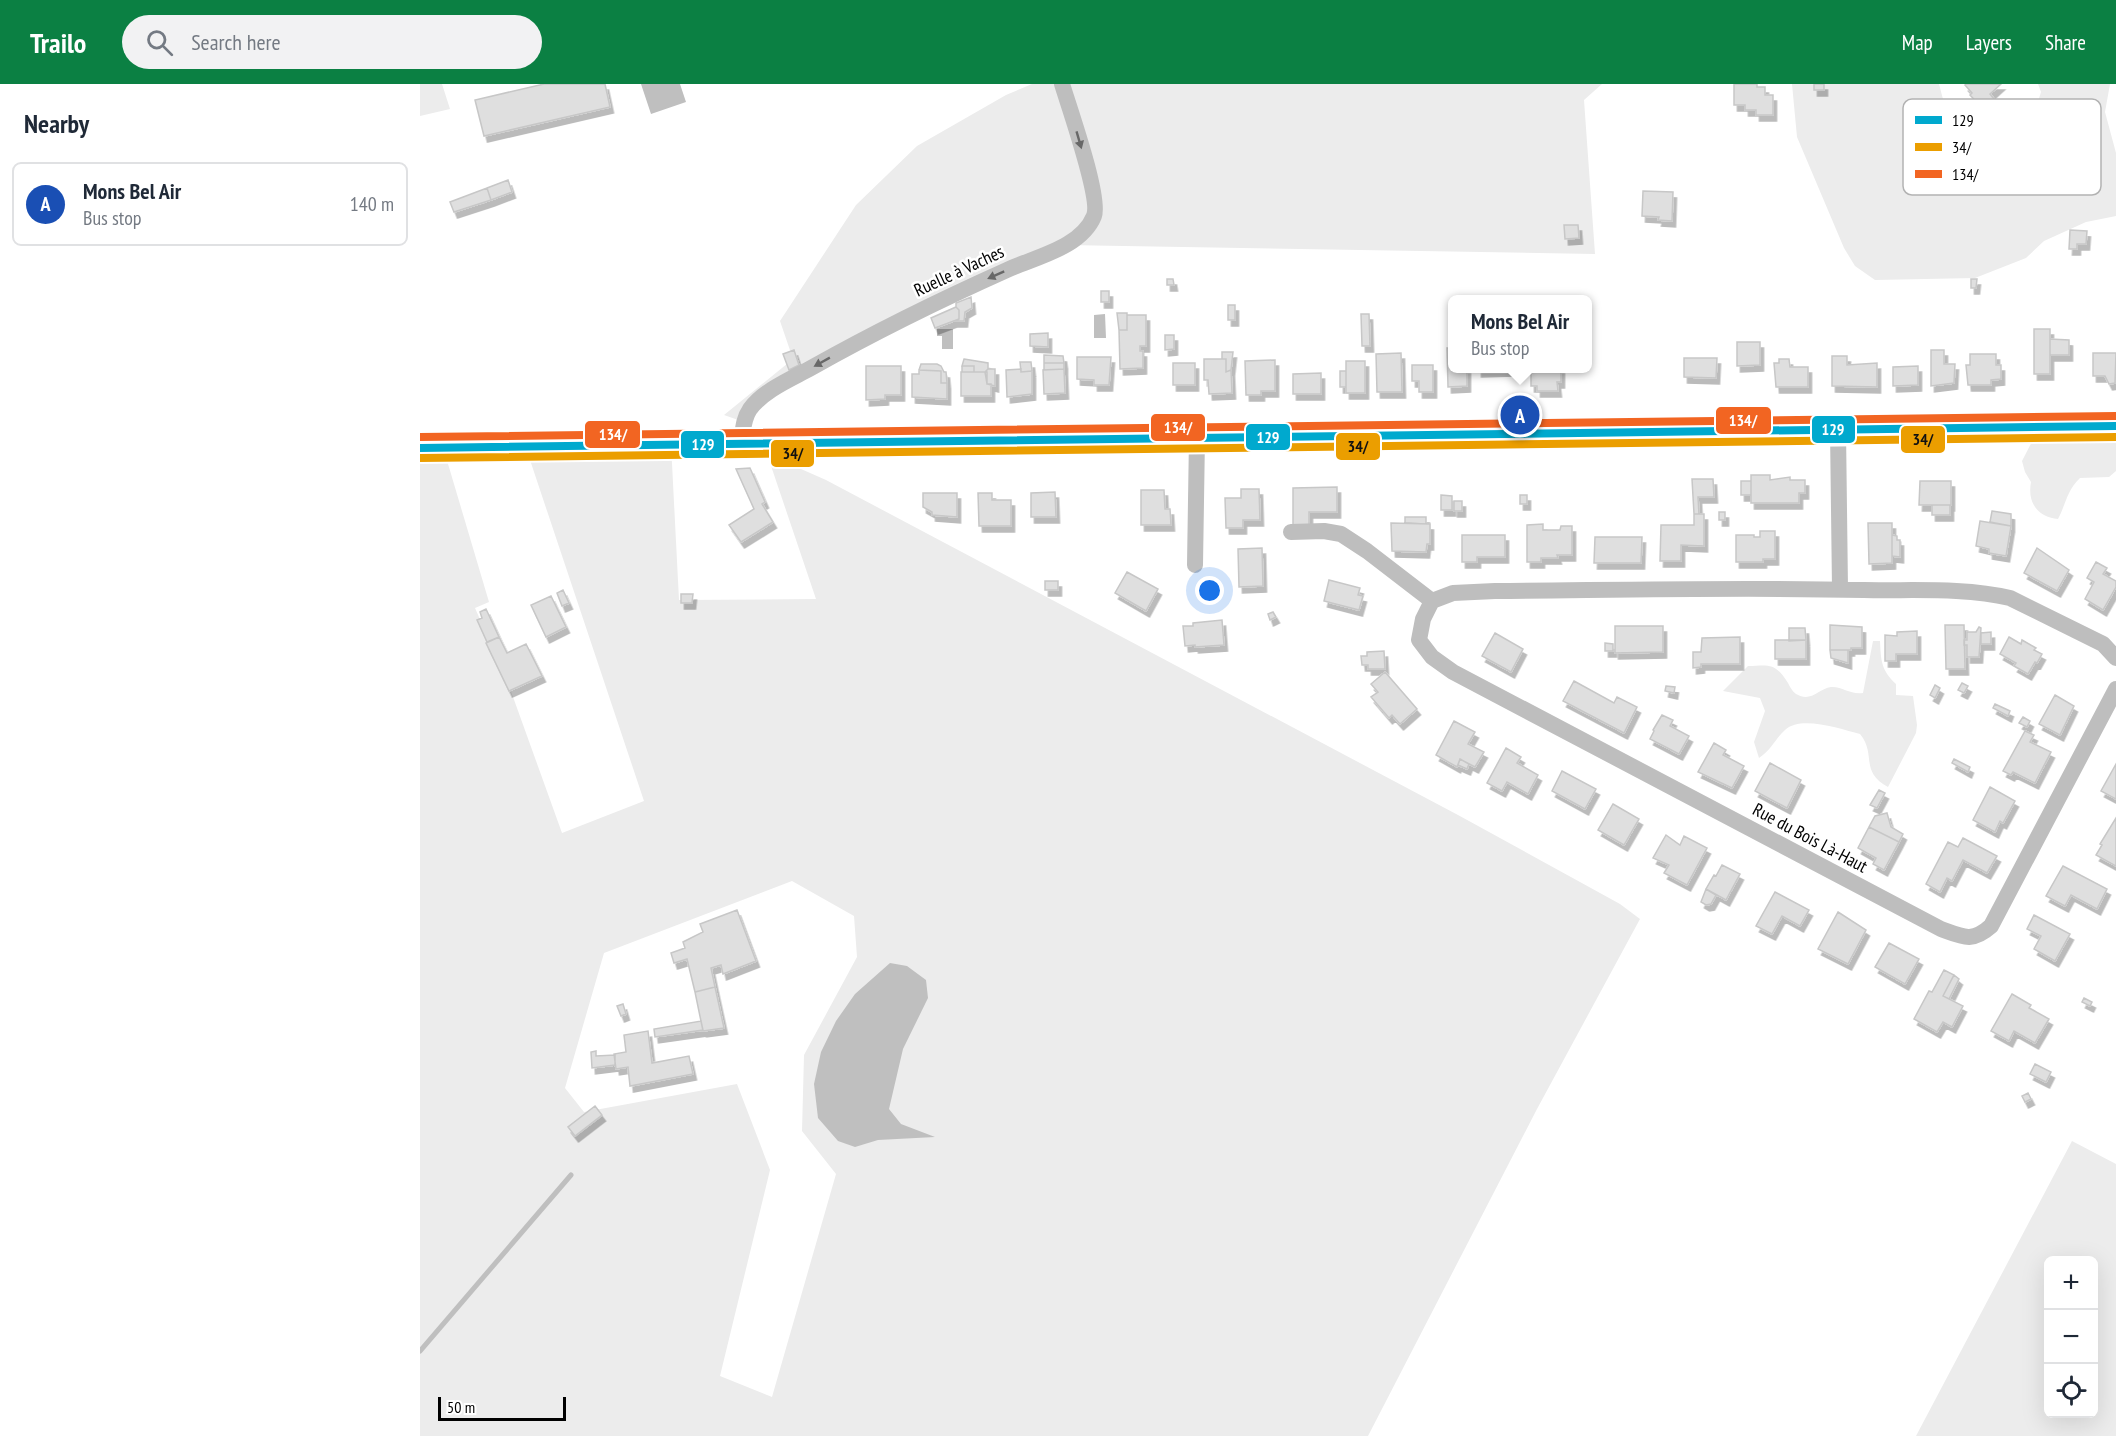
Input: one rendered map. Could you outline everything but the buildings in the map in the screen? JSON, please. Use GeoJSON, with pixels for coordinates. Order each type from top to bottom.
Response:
{"type":"FeatureCollection","features":[{"type":"Feature","properties":{"kind":"main road"},"geometry":{"type":"LineString","coordinates":[[420,448],[2116,426]]}},
{"type":"Feature","properties":{"kind":"street","name":"Ruelle à Vaches"},"geometry":{"type":"LineString","coordinates":[[741,443],[744,422],[751,408],[768,393],[856,343],[938,301],[1065,245],[1087,229],[1095,214],[1094,198],[1062,84]]}},
{"type":"Feature","properties":{"kind":"street"},"geometry":{"type":"LineString","coordinates":[[1838,430],[1840,589]]}},
{"type":"Feature","properties":{"kind":"street"},"geometry":{"type":"LineString","coordinates":[[1195,565],[1197,437]]}},
{"type":"Feature","properties":{"kind":"street"},"geometry":{"type":"LineString","coordinates":[[1291,532],[1324,531],[1341,534],[1432,601],[1453,593],[1495,591],[1840,589],[1996,594],[2010,598],[2103,644],[2116,658]]}},
{"type":"Feature","properties":{"kind":"street","name":"Rue du Bois Là-Haut"},"geometry":{"type":"LineString","coordinates":[[1432,601],[1423,619],[1419,640],[1432,657],[1453,672],[1941,929],[1971,938],[1981,935],[1991,926],[2116,689]]}},
{"type":"Feature","properties":{"kind":"shaded area"},"geometry":{"type":"Polygon","coordinates":[[[420,84],[442,84],[450,109],[420,116],[420,84]]]}},
{"type":"Feature","properties":{"kind":"shaded area"},"geometry":{"type":"Polygon","coordinates":[[[641,84],[680,84],[686,102],[651,114],[641,84]]]}},
{"type":"Feature","properties":{"kind":"shaded area"},"geometry":{"type":"Polygon","coordinates":[[[1032,84],[1602,84],[1584,100],[1595,254],[1065,245],[768,393],[744,422],[724,415],[793,359],[780,321],[856,205],[917,146],[1006,95],[1032,84]]]}},
{"type":"Feature","properties":{"kind":"shaded area"},"geometry":{"type":"Polygon","coordinates":[[[1792,84],[1939,84],[1943,99],[1903,99],[1903,195],[2101,195],[2101,99],[2039,99],[2041,92],[2038,84],[2110,84],[2105,112],[2116,153],[2116,216],[2086,222],[2044,241],[2026,258],[1975,278],[1875,280],[1855,266],[1844,248],[1797,137],[1792,84]]]}},
{"type":"Feature","properties":{"kind":"shaded area"},"geometry":{"type":"Polygon","coordinates":[[[1105,314],[1106,338],[1094,338],[1094,315],[1105,314]]]}},
{"type":"Feature","properties":{"kind":"shaded area"},"geometry":{"type":"Polygon","coordinates":[[[937,329],[953,329],[953,349],[942,349],[942,336],[937,336],[937,329]]]}},
{"type":"Feature","properties":{"kind":"shaded area"},"geometry":{"type":"Polygon","coordinates":[[[2036,434],[2116,437],[2116,471],[2109,477],[2080,478],[2069,492],[2058,519],[2051,518],[2036,508],[2031,496],[2031,482],[2022,461],[2036,434]]]}},
{"type":"Feature","properties":{"kind":"shaded area"},"geometry":{"type":"Polygon","coordinates":[[[671,444],[679,600],[816,599],[767,454],[826,480],[1458,815],[1620,904],[1640,919],[1537,1109],[1368,1436],[420,1436],[420,448],[443,447],[489,602],[475,608],[508,683],[562,833],[644,801],[529,457],[671,444]],[[792,881],[604,953],[565,1088],[584,1112],[737,1084],[770,1170],[720,1376],[772,1397],[836,1174],[802,1131],[804,1055],[857,957],[854,916],[792,881]]]}},
{"type":"Feature","properties":{"kind":"shaded area"},"geometry":{"type":"Polygon","coordinates":[[[1873,641],[1880,641],[1883,665],[1896,684],[1896,695],[1913,696],[1917,725],[1916,733],[1888,787],[1874,775],[1865,742],[1860,734],[1832,727],[1810,723],[1792,726],[1785,730],[1759,758],[1754,742],[1765,711],[1760,698],[1723,691],[1748,666],[1762,665],[1780,672],[1794,692],[1801,696],[1810,696],[1831,687],[1863,693],[1873,641]]]}},
{"type":"Feature","properties":{"kind":"shaded area"},"geometry":{"type":"Polygon","coordinates":[[[890,963],[907,966],[926,980],[928,998],[903,1049],[889,1109],[901,1124],[935,1137],[878,1140],[855,1147],[838,1141],[818,1118],[814,1084],[821,1052],[836,1021],[855,994],[890,963]]]}},
{"type":"Feature","properties":{"kind":"shaded area"},"geometry":{"type":"Polygon","coordinates":[[[2072,1141],[2116,1164],[2116,1436],[1916,1436],[2072,1141]]]}},
{"type":"Feature","properties":{"kind":"waterway"},"geometry":{"type":"LineString","coordinates":[[420,1351],[571,1175]]}},
{"type":"Feature","properties":{"kind":"transit line","name":"134/"},"geometry":{"type":"LineString","coordinates":[[420,437],[2116,416]]}},
{"type":"Feature","properties":{"kind":"transit line","name":"129"},"geometry":{"type":"LineString","coordinates":[[420,448],[2116,426]]}},
{"type":"Feature","properties":{"kind":"transit line","name":"34/"},"geometry":{"type":"LineString","coordinates":[[420,458],[2116,437]]}},
{"type":"Feature","properties":{"kind":"place","name":"Mons Bel Air"},"geometry":{"type":"Point","coordinates":[1520,415]}}]}
